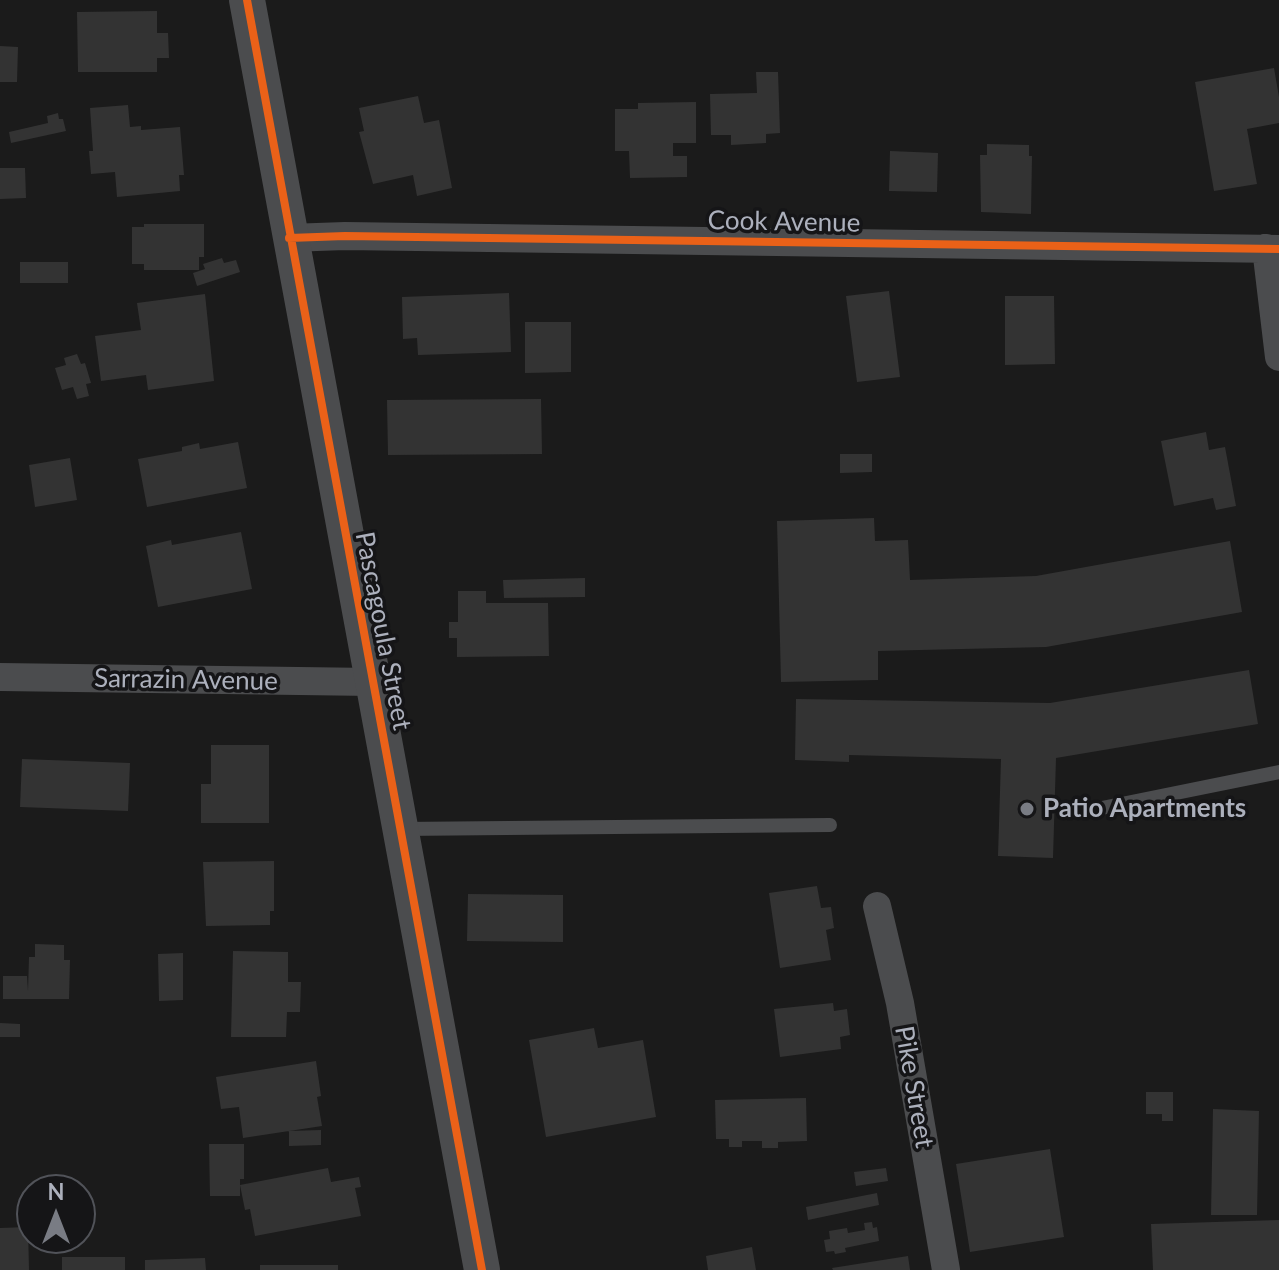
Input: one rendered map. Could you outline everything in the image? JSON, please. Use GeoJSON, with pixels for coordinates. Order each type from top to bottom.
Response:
{"type":"FeatureCollection","features":[{"type":"Feature","properties":{"kind":"street","name":"Pascagoula Street"},"geometry":{"type":"LineString","coordinates":[[247,0],[482,1270]]}},
{"type":"Feature","properties":{"kind":"street","name":"Cook Avenue"},"geometry":{"type":"LineString","coordinates":[[289,238],[345,236],[1272,248]]}},
{"type":"Feature","properties":{"kind":"street"},"geometry":{"type":"LineString","coordinates":[[1272,248],[1279,357]]}},
{"type":"Feature","properties":{"kind":"street","name":"Sarrazin Avenue"},"geometry":{"type":"LineString","coordinates":[[0,677],[373,682]]}},
{"type":"Feature","properties":{"kind":"street","name":"Pike Street"},"geometry":{"type":"LineString","coordinates":[[877,906],[900,1003],[946,1270]]}},
{"type":"Feature","properties":{"kind":"lane"},"geometry":{"type":"LineString","coordinates":[[1087,811],[1279,772]]}},
{"type":"Feature","properties":{"kind":"lane"},"geometry":{"type":"LineString","coordinates":[[400,829],[830,825]]}},
{"type":"Feature","properties":{"kind":"building"},"geometry":{"type":"Polygon","coordinates":[[[157,11],[157,33],[168,33],[169,58],[157,58],[157,72],[78,72],[77,12],[157,11]]]}},
{"type":"Feature","properties":{"kind":"building"},"geometry":{"type":"Polygon","coordinates":[[[0,46],[18,47],[17,82],[0,82],[0,46]]]}},
{"type":"Feature","properties":{"kind":"building"},"geometry":{"type":"Polygon","coordinates":[[[1274,68],[1279,123],[1247,129],[1257,184],[1214,191],[1195,82],[1274,68]]]}},
{"type":"Feature","properties":{"kind":"building"},"geometry":{"type":"Polygon","coordinates":[[[756,72],[778,72],[780,133],[766,134],[766,143],[731,145],[731,135],[711,135],[710,94],[757,93],[756,72]]]}},
{"type":"Feature","properties":{"kind":"building"},"geometry":{"type":"Polygon","coordinates":[[[418,96],[424,123],[439,120],[452,188],[417,196],[413,175],[373,184],[359,132],[364,131],[359,108],[418,96]]]}},
{"type":"Feature","properties":{"kind":"building"},"geometry":{"type":"Polygon","coordinates":[[[696,102],[696,143],[673,143],[673,156],[687,156],[687,177],[630,178],[629,151],[615,151],[615,109],[638,109],[638,103],[696,102]]]}},
{"type":"Feature","properties":{"kind":"building"},"geometry":{"type":"Polygon","coordinates":[[[128,105],[130,127],[141,126],[141,130],[180,127],[184,175],[179,175],[180,191],[117,197],[115,172],[91,174],[90,108],[128,105]]]}},
{"type":"Feature","properties":{"kind":"building"},"geometry":{"type":"Polygon","coordinates":[[[58,113],[66,131],[11,143],[9,132],[48,123],[47,116],[58,113]]]}},
{"type":"Feature","properties":{"kind":"building"},"geometry":{"type":"Polygon","coordinates":[[[987,144],[1029,145],[1029,156],[1032,156],[1031,214],[981,212],[980,155],[987,155],[987,144]]]}},
{"type":"Feature","properties":{"kind":"building"},"geometry":{"type":"Polygon","coordinates":[[[890,151],[938,153],[937,192],[889,191],[890,151]]]}},
{"type":"Feature","properties":{"kind":"building"},"geometry":{"type":"Polygon","coordinates":[[[0,168],[25,168],[26,198],[0,199],[0,168]]]}},
{"type":"Feature","properties":{"kind":"building"},"geometry":{"type":"Polygon","coordinates":[[[144,224],[204,224],[204,257],[199,257],[199,270],[144,270],[144,264],[132,264],[132,227],[144,227],[144,224]]]}},
{"type":"Feature","properties":{"kind":"building"},"geometry":{"type":"Polygon","coordinates":[[[222,258],[224,263],[236,260],[240,272],[197,286],[193,273],[205,269],[203,264],[222,258]]]}},
{"type":"Feature","properties":{"kind":"building"},"geometry":{"type":"Polygon","coordinates":[[[20,262],[68,262],[68,283],[20,283],[20,262]]]}},
{"type":"Feature","properties":{"kind":"building"},"geometry":{"type":"Polygon","coordinates":[[[889,291],[900,377],[857,382],[846,296],[889,291]]]}},
{"type":"Feature","properties":{"kind":"building"},"geometry":{"type":"Polygon","coordinates":[[[509,293],[511,352],[418,355],[417,338],[403,339],[402,297],[509,293]]]}},
{"type":"Feature","properties":{"kind":"building"},"geometry":{"type":"Polygon","coordinates":[[[205,294],[214,381],[148,390],[146,375],[101,381],[95,336],[141,330],[137,303],[205,294]]]}},
{"type":"Feature","properties":{"kind":"building"},"geometry":{"type":"Polygon","coordinates":[[[1005,296],[1054,296],[1055,364],[1005,365],[1005,296]]]}},
{"type":"Feature","properties":{"kind":"building"},"geometry":{"type":"Polygon","coordinates":[[[525,322],[571,322],[571,372],[525,373],[525,322]]]}},
{"type":"Feature","properties":{"kind":"building"},"geometry":{"type":"Polygon","coordinates":[[[77,354],[81,364],[85,363],[91,383],[86,384],[89,396],[77,399],[73,387],[62,390],[55,368],[66,365],[64,358],[77,354]]]}},
{"type":"Feature","properties":{"kind":"building"},"geometry":{"type":"Polygon","coordinates":[[[541,399],[542,454],[388,455],[387,400],[541,399]]]}},
{"type":"Feature","properties":{"kind":"building"},"geometry":{"type":"Polygon","coordinates":[[[1206,432],[1209,450],[1225,447],[1236,506],[1216,510],[1213,498],[1174,506],[1161,441],[1206,432]]]}},
{"type":"Feature","properties":{"kind":"building"},"geometry":{"type":"Polygon","coordinates":[[[238,442],[247,488],[147,507],[138,459],[182,451],[182,447],[199,443],[200,449],[238,442]]]}},
{"type":"Feature","properties":{"kind":"building"},"geometry":{"type":"Polygon","coordinates":[[[840,454],[872,454],[872,472],[840,473],[840,454]]]}},
{"type":"Feature","properties":{"kind":"building"},"geometry":{"type":"Polygon","coordinates":[[[70,458],[77,500],[35,507],[29,465],[70,458]]]}},
{"type":"Feature","properties":{"kind":"building"},"geometry":{"type":"Polygon","coordinates":[[[874,518],[875,541],[908,540],[910,580],[1036,576],[1230,541],[1242,612],[1046,647],[878,651],[878,680],[781,682],[777,521],[874,518]]]}},
{"type":"Feature","properties":{"kind":"building"},"geometry":{"type":"Polygon","coordinates":[[[241,532],[252,589],[158,607],[146,546],[171,540],[172,545],[241,532]]]}},
{"type":"Feature","properties":{"kind":"building"},"geometry":{"type":"Polygon","coordinates":[[[585,578],[585,597],[504,598],[503,580],[585,578]]]}},
{"type":"Feature","properties":{"kind":"building"},"geometry":{"type":"Polygon","coordinates":[[[458,591],[486,591],[486,603],[548,603],[549,656],[457,657],[457,638],[449,638],[449,622],[458,622],[458,591]]]}},
{"type":"Feature","properties":{"kind":"building","name":"Patio Apartments"},"geometry":{"type":"Polygon","coordinates":[[[1249,670],[1258,724],[1056,758],[1053,858],[998,856],[1001,759],[849,755],[849,762],[795,760],[796,699],[1050,703],[1249,670]]]}},
{"type":"Feature","properties":{"kind":"building"},"geometry":{"type":"Polygon","coordinates":[[[211,745],[269,745],[269,823],[201,823],[201,784],[211,784],[211,745]]]}},
{"type":"Feature","properties":{"kind":"building"},"geometry":{"type":"Polygon","coordinates":[[[22,759],[130,763],[128,811],[20,807],[22,759]]]}},
{"type":"Feature","properties":{"kind":"building"},"geometry":{"type":"Polygon","coordinates":[[[274,861],[274,911],[270,911],[270,925],[206,926],[203,862],[274,861]]]}},
{"type":"Feature","properties":{"kind":"building"},"geometry":{"type":"Polygon","coordinates":[[[817,886],[821,908],[831,907],[834,928],[826,930],[831,960],[780,968],[769,893],[817,886]]]}},
{"type":"Feature","properties":{"kind":"building"},"geometry":{"type":"Polygon","coordinates":[[[468,894],[563,895],[563,942],[467,941],[468,894]]]}},
{"type":"Feature","properties":{"kind":"building"},"geometry":{"type":"Polygon","coordinates":[[[35,944],[64,945],[64,960],[70,960],[69,999],[3,999],[3,976],[27,976],[28,991],[29,957],[35,957],[35,944]]]}},
{"type":"Feature","properties":{"kind":"building"},"geometry":{"type":"Polygon","coordinates":[[[233,951],[288,952],[288,982],[301,982],[300,1012],[287,1012],[286,1037],[231,1037],[233,951]]]}},
{"type":"Feature","properties":{"kind":"building"},"geometry":{"type":"Polygon","coordinates":[[[183,953],[183,1000],[159,1001],[158,954],[183,953]]]}},
{"type":"Feature","properties":{"kind":"building"},"geometry":{"type":"Polygon","coordinates":[[[833,1003],[834,1011],[847,1009],[850,1035],[840,1037],[841,1049],[780,1057],[774,1009],[833,1003]]]}},
{"type":"Feature","properties":{"kind":"building"},"geometry":{"type":"Polygon","coordinates":[[[0,1023],[20,1024],[20,1037],[0,1037],[0,1023]]]}},
{"type":"Feature","properties":{"kind":"building"},"geometry":{"type":"Polygon","coordinates":[[[594,1028],[598,1048],[643,1040],[656,1117],[546,1137],[529,1040],[594,1028]]]}},
{"type":"Feature","properties":{"kind":"building"},"geometry":{"type":"Polygon","coordinates":[[[316,1061],[322,1126],[243,1138],[239,1107],[221,1109],[216,1077],[316,1061]]]}},
{"type":"Feature","properties":{"kind":"building"},"geometry":{"type":"Polygon","coordinates":[[[1146,1092],[1173,1092],[1173,1121],[1162,1121],[1162,1114],[1146,1114],[1146,1092]]]}},
{"type":"Feature","properties":{"kind":"building"},"geometry":{"type":"Polygon","coordinates":[[[806,1098],[807,1141],[778,1142],[778,1148],[762,1148],[762,1141],[742,1141],[742,1147],[729,1147],[729,1139],[716,1139],[715,1100],[806,1098]]]}},
{"type":"Feature","properties":{"kind":"building"},"geometry":{"type":"Polygon","coordinates":[[[1213,1109],[1259,1111],[1257,1215],[1211,1215],[1213,1109]]]}},
{"type":"Feature","properties":{"kind":"building"},"geometry":{"type":"Polygon","coordinates":[[[321,1130],[321,1145],[289,1146],[289,1131],[321,1130]]]}},
{"type":"Feature","properties":{"kind":"building"},"geometry":{"type":"Polygon","coordinates":[[[209,1144],[244,1144],[244,1179],[240,1179],[240,1196],[210,1196],[209,1144]]]}},
{"type":"Feature","properties":{"kind":"building"},"geometry":{"type":"Polygon","coordinates":[[[1050,1149],[1064,1237],[970,1252],[956,1164],[1050,1149]]]}},
{"type":"Feature","properties":{"kind":"building"},"geometry":{"type":"Polygon","coordinates":[[[328,1168],[331,1182],[359,1177],[361,1187],[355,1188],[361,1216],[255,1236],[250,1209],[245,1210],[240,1185],[328,1168]]]}},
{"type":"Feature","properties":{"kind":"building"},"geometry":{"type":"Polygon","coordinates":[[[886,1168],[888,1181],[856,1186],[854,1172],[886,1168]]]}},
{"type":"Feature","properties":{"kind":"building"},"geometry":{"type":"Polygon","coordinates":[[[877,1193],[879,1205],[808,1220],[806,1207],[877,1193]]]}},
{"type":"Feature","properties":{"kind":"building"},"geometry":{"type":"Polygon","coordinates":[[[1279,1220],[1279,1270],[1153,1270],[1151,1224],[1279,1220]]]}},
{"type":"Feature","properties":{"kind":"building"},"geometry":{"type":"Polygon","coordinates":[[[872,1222],[873,1228],[877,1227],[879,1241],[845,1248],[846,1252],[826,1252],[824,1240],[830,1239],[829,1231],[847,1228],[848,1233],[865,1230],[864,1223],[872,1222]]]}},
{"type":"Feature","properties":{"kind":"building"},"geometry":{"type":"Polygon","coordinates":[[[16,1227],[16,1254],[29,1254],[29,1270],[0,1270],[0,1228],[16,1227]]]}},
{"type":"Feature","properties":{"kind":"building"},"geometry":{"type":"Polygon","coordinates":[[[752,1247],[756,1270],[708,1270],[706,1256],[752,1247]]]}},
{"type":"Feature","properties":{"kind":"building"},"geometry":{"type":"Polygon","coordinates":[[[908,1256],[910,1270],[832,1268],[908,1256]]]}},
{"type":"Feature","properties":{"kind":"building"},"geometry":{"type":"Polygon","coordinates":[[[62,1257],[125,1257],[125,1270],[62,1270],[62,1257]]]}},
{"type":"Feature","properties":{"kind":"building"},"geometry":{"type":"Polygon","coordinates":[[[205,1258],[206,1270],[145,1270],[145,1260],[205,1258]]]}},
{"type":"Feature","properties":{"kind":"building"},"geometry":{"type":"Polygon","coordinates":[[[260,1265],[338,1265],[338,1270],[260,1270],[260,1265]]]}},
{"type":"Feature","properties":{"kind":"cycle path"},"geometry":{"type":"LineString","coordinates":[[247,0],[482,1270]]}},
{"type":"Feature","properties":{"kind":"cycle path"},"geometry":{"type":"LineString","coordinates":[[289,238],[345,236],[1279,249]]}},
{"type":"Feature","properties":{"kind":"place","name":"Patio Apartments"},"geometry":{"type":"Point","coordinates":[1027,809]}}]}
